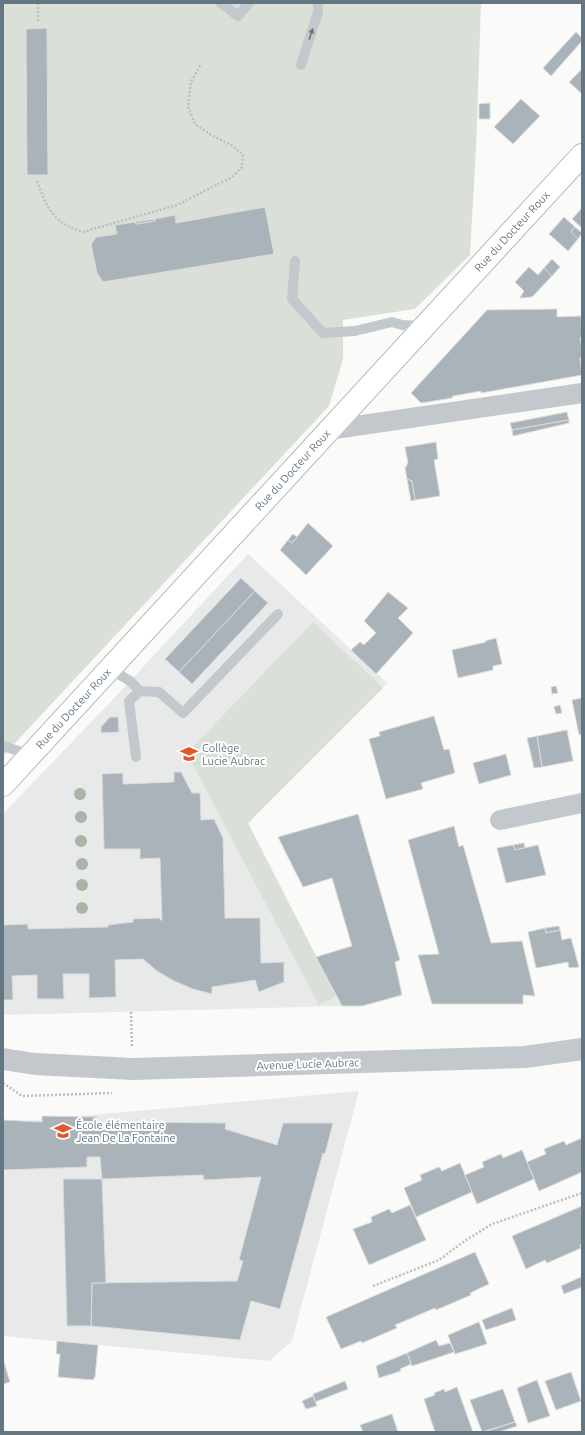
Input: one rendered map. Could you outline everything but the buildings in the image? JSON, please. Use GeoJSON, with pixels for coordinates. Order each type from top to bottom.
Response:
{"type":"FeatureCollection","features":[{"type":"Feature","properties":{"kind":"main road","name":"Rue du Docteur Roux"},"geometry":{"type":"LineString","coordinates":[[3,785],[582,155]]}},
{"type":"Feature","properties":{"kind":"street"},"geometry":{"type":"LineString","coordinates":[[328,430],[582,393]]}},
{"type":"Feature","properties":{"kind":"street"},"geometry":{"type":"LineString","coordinates":[[500,820],[582,803]]}},
{"type":"Feature","properties":{"kind":"street","name":"Avenue Lucie Aubrac"},"geometry":{"type":"LineString","coordinates":[[3,1059],[34,1064],[134,1069],[525,1057],[582,1049]]}},
{"type":"Feature","properties":{"kind":"street","name":"Avenue Lucie Aubrac"},"geometry":{"type":"LineString","coordinates":[[3,1072],[34,1064]]}},
{"type":"Feature","properties":{"kind":"lane"},"geometry":{"type":"LineString","coordinates":[[221,3],[238,16],[249,3]]}},
{"type":"Feature","properties":{"kind":"lane"},"geometry":{"type":"LineString","coordinates":[[301,65],[318,12],[318,3]]}},
{"type":"Feature","properties":{"kind":"lane"},"geometry":{"type":"LineString","coordinates":[[294,261],[292,299],[322,333],[355,331],[392,322],[402,325],[425,326]]}},
{"type":"Feature","properties":{"kind":"lane"},"geometry":{"type":"LineString","coordinates":[[110,669],[130,681],[140,691],[159,692],[183,713],[278,614]]}},
{"type":"Feature","properties":{"kind":"lane"},"geometry":{"type":"LineString","coordinates":[[136,757],[129,701],[140,691]]}},
{"type":"Feature","properties":{"kind":"lane"},"geometry":{"type":"LineString","coordinates":[[3,746],[31,755]]}},
{"type":"Feature","properties":{"kind":"path"},"geometry":{"type":"LineString","coordinates":[[38,3],[38,22]]}},
{"type":"Feature","properties":{"kind":"path"},"geometry":{"type":"LineString","coordinates":[[37,181],[45,204],[55,217],[70,228],[83,232],[176,205],[232,177],[242,167],[243,155],[234,146],[213,136],[195,124],[188,107],[191,82],[201,64]]}},
{"type":"Feature","properties":{"kind":"path"},"geometry":{"type":"LineString","coordinates":[[131,1012],[132,1049]]}},
{"type":"Feature","properties":{"kind":"path"},"geometry":{"type":"LineString","coordinates":[[373,1286],[439,1260],[466,1240],[492,1224],[582,1193]]}},
{"type":"Feature","properties":{"kind":"shaded area"},"geometry":{"type":"Polygon","coordinates":[[[3,3],[481,3],[476,148],[470,255],[415,309],[343,320],[343,359],[329,406],[3,756],[3,3]]]}},
{"type":"Feature","properties":{"kind":"shaded area","name":"Collège Lucie Aubrac"},"geometry":{"type":"Polygon","coordinates":[[[248,554],[387,683],[248,823],[342,1006],[3,1015],[3,814],[118,694],[248,554]]]}},
{"type":"Feature","properties":{"kind":"shaded area"},"geometry":{"type":"Polygon","coordinates":[[[313,622],[383,688],[248,823],[336,996],[319,1005],[187,753],[313,622]]]}},
{"type":"Feature","properties":{"kind":"shaded area"},"geometry":{"type":"Polygon","coordinates":[[[359,1091],[292,1341],[269,1361],[3,1336],[3,1123],[359,1091]]]}},
{"type":"Feature","properties":{"kind":"place","name":"Collège Lucie Aubrac"},"geometry":{"type":"Point","coordinates":[189,754]}},
{"type":"Feature","properties":{"kind":"place","name":"École élémentaire Jean De La Fontaine"},"geometry":{"type":"Point","coordinates":[63,1131]}}]}
